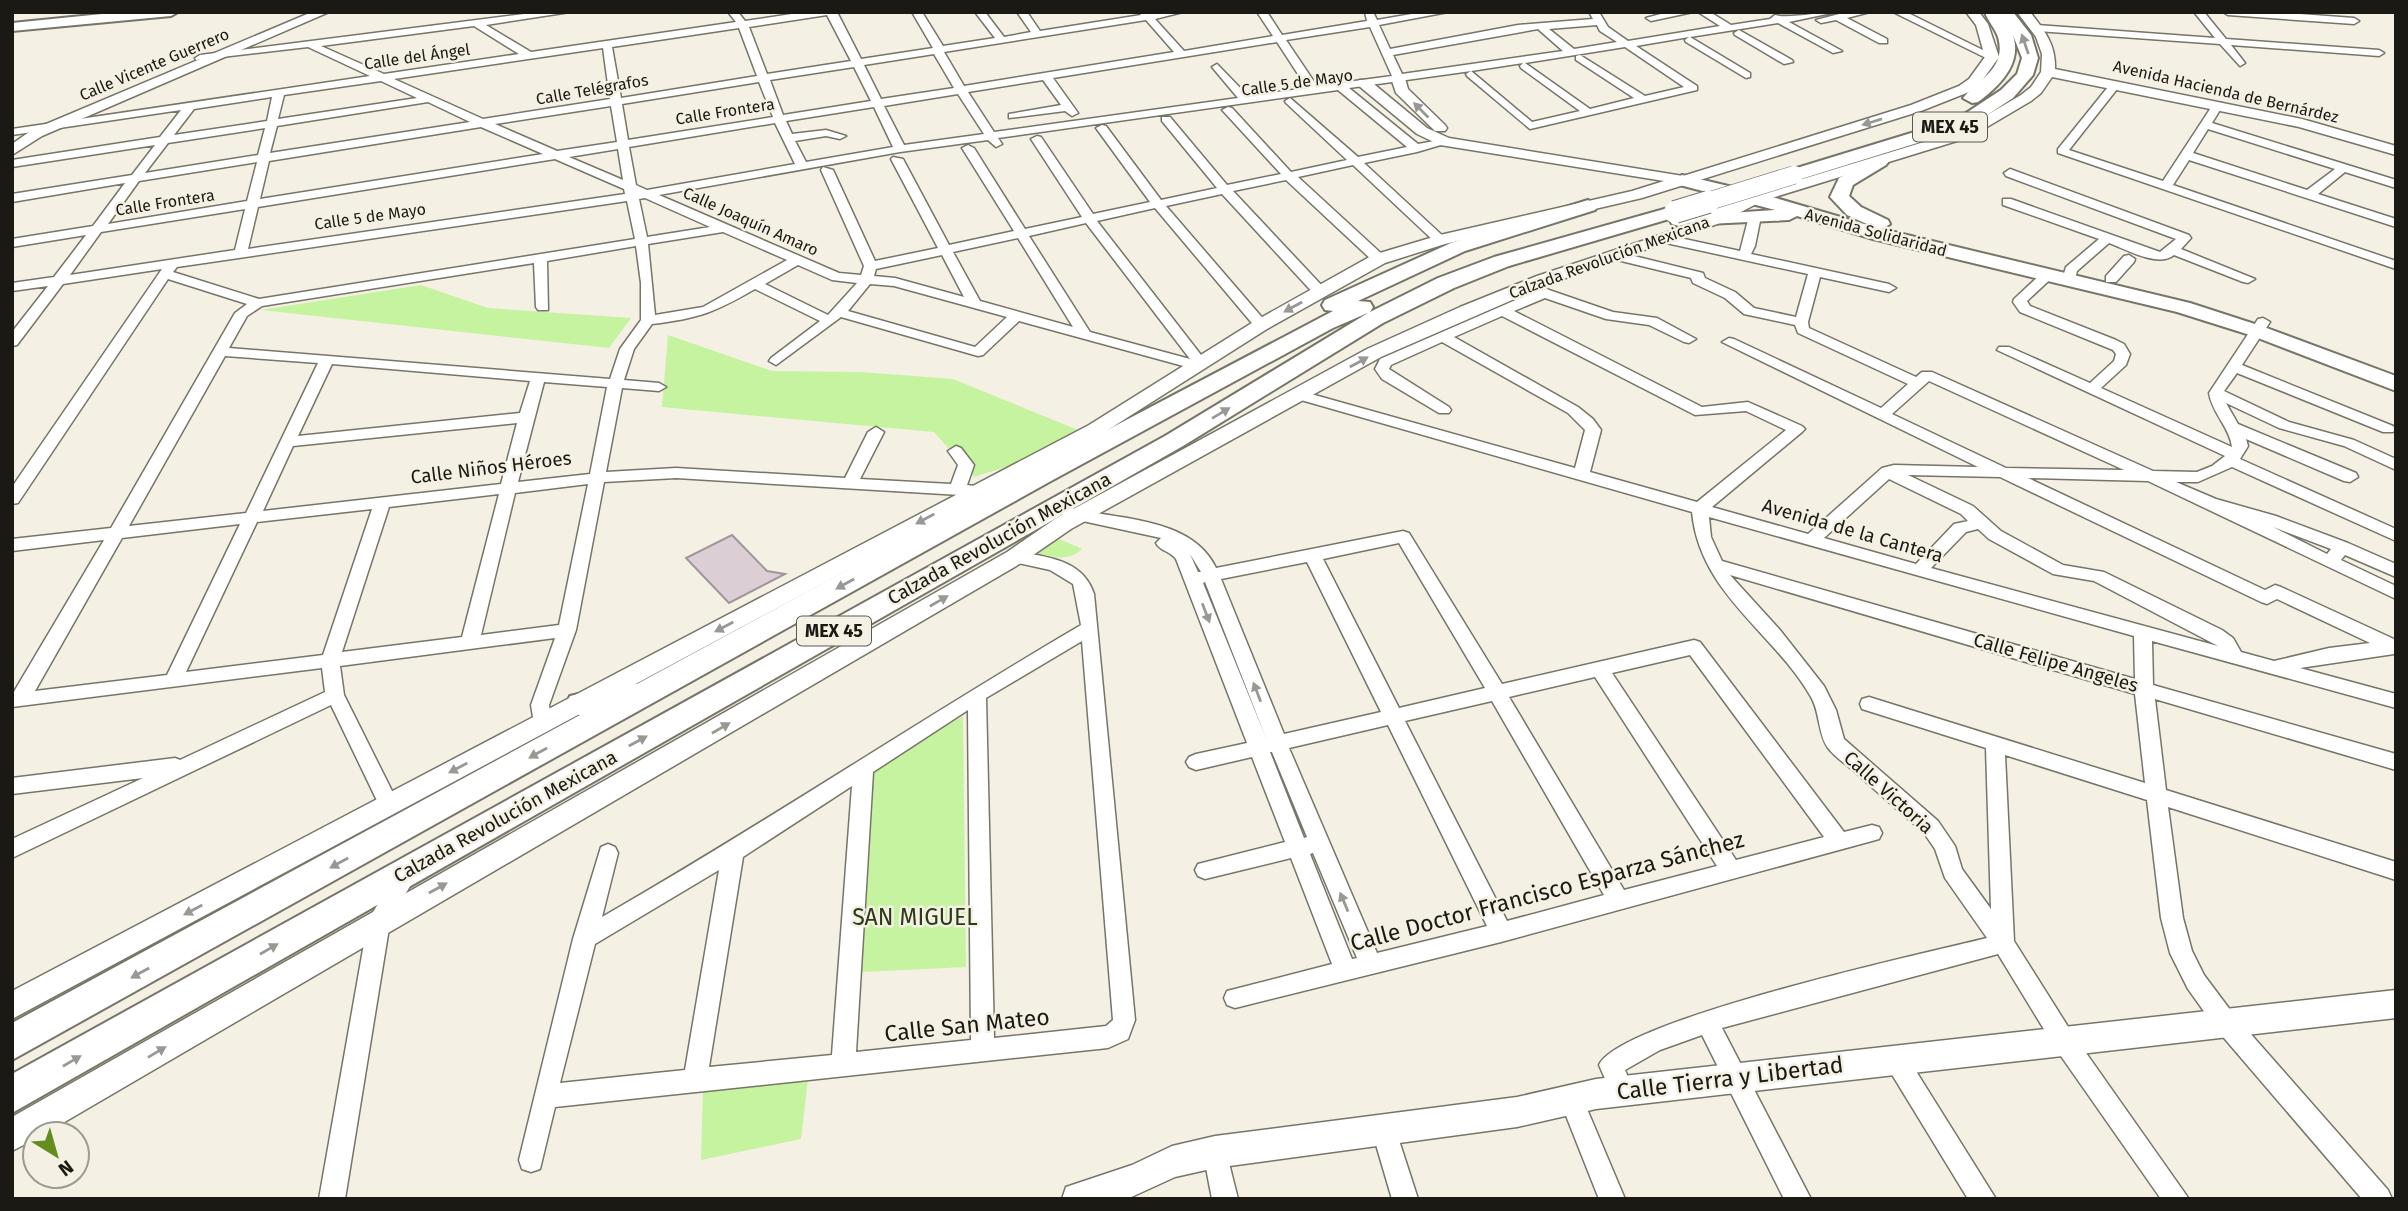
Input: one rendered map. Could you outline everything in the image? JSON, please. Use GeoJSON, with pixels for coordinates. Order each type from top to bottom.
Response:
{"type":"FeatureCollection","features":[{"type":"Feature","properties":{"kind":"main road"},"geometry":{"type":"LineString","coordinates":[[12,26],[99,16],[171,12]]}},
{"type":"Feature","properties":{"kind":"main road","name":"MEX 45"},"geometry":{"type":"LineString","coordinates":[[1785,171],[1929,117],[1981,92],[2005,67],[2008,53],[2003,33],[1990,12]]}},
{"type":"Feature","properties":{"kind":"main road"},"geometry":{"type":"LineString","coordinates":[[2005,12],[2023,35],[2029,51],[2028,69],[2007,110]]}},
{"type":"Feature","properties":{"kind":"main road","name":"MEX 45"},"geometry":{"type":"LineString","coordinates":[[1656,203],[1963,123],[2007,94],[2021,81]]}},
{"type":"Feature","properties":{"kind":"main road"},"geometry":{"type":"LineString","coordinates":[[1880,162],[1845,182],[1839,197],[1854,211],[1886,226]]}},
{"type":"Feature","properties":{"kind":"main road","name":"Avenida Solidaridad"},"geometry":{"type":"LineString","coordinates":[[1690,177],[1761,202],[1880,235],[2048,275],[2111,279],[2182,296],[2396,373]]}},
{"type":"Feature","properties":{"kind":"main road"},"geometry":{"type":"LineString","coordinates":[[1714,220],[1761,202]]}},
{"type":"Feature","properties":{"kind":"main road"},"geometry":{"type":"LineString","coordinates":[[1262,387],[1429,304],[1488,278],[1542,258],[1761,202]]}},
{"type":"Feature","properties":{"kind":"main road","name":"Avenida Solidaridad"},"geometry":{"type":"LineString","coordinates":[[1761,202],[1886,226],[2260,326],[2396,384]]}},
{"type":"Feature","properties":{"kind":"main road","name":"Calzada Revolución Mexicana"},"geometry":{"type":"LineString","coordinates":[[12,1043],[659,687],[1101,435],[1337,318],[1495,248],[1656,203]]}},
{"type":"Feature","properties":{"kind":"main road","name":"Calzada Revolución Mexicana"},"geometry":{"type":"LineString","coordinates":[[12,1095],[408,870],[1058,515],[1345,335],[1448,282],[1656,203]]}},
{"type":"Feature","properties":{"kind":"main road"},"geometry":{"type":"LineString","coordinates":[[1268,353],[1331,306],[1393,276],[1458,247],[1588,206]]}},
{"type":"Feature","properties":{"kind":"main road"},"geometry":{"type":"LineString","coordinates":[[581,704],[659,687]]}},
{"type":"Feature","properties":{"kind":"street","name":"Calle Vicente Guerrero"},"geometry":{"type":"LineString","coordinates":[[12,151],[36,131],[310,12]]}},
{"type":"Feature","properties":{"kind":"street","name":"Calle Vicente Guerrero"},"geometry":{"type":"LineString","coordinates":[[36,131],[54,126],[323,12]]}},
{"type":"Feature","properties":{"kind":"street"},"geometry":{"type":"LineString","coordinates":[[201,58],[565,12]]}},
{"type":"Feature","properties":{"kind":"street"},"geometry":{"type":"LineString","coordinates":[[733,12],[743,25],[779,118],[802,166]]}},
{"type":"Feature","properties":{"kind":"street"},"geometry":{"type":"LineString","coordinates":[[829,12],[974,303]]}},
{"type":"Feature","properties":{"kind":"street","name":"Calle del Ángel"},"geometry":{"type":"LineString","coordinates":[[54,126],[829,12]]}},
{"type":"Feature","properties":{"kind":"street"},"geometry":{"type":"LineString","coordinates":[[917,12],[937,43],[959,89],[993,140]]}},
{"type":"Feature","properties":{"kind":"street"},"geometry":{"type":"LineString","coordinates":[[980,12],[1001,40]]}},
{"type":"Feature","properties":{"kind":"street"},"geometry":{"type":"LineString","coordinates":[[1022,12],[1037,34]]}},
{"type":"Feature","properties":{"kind":"street","name":"Calle Telégrafos"},"geometry":{"type":"LineString","coordinates":[[18,197],[1001,40],[1077,24],[1178,12]]}},
{"type":"Feature","properties":{"kind":"street"},"geometry":{"type":"LineString","coordinates":[[1262,12],[1314,90]]}},
{"type":"Feature","properties":{"kind":"street"},"geometry":{"type":"LineString","coordinates":[[1368,12],[1398,81]]}},
{"type":"Feature","properties":{"kind":"street","name":"Calle Frontera"},"geometry":{"type":"LineString","coordinates":[[12,243],[1443,12]]}},
{"type":"Feature","properties":{"kind":"street"},"geometry":{"type":"LineString","coordinates":[[1688,12],[1651,18],[1746,75]]}},
{"type":"Feature","properties":{"kind":"street"},"geometry":{"type":"LineString","coordinates":[[1703,12],[1788,62]]}},
{"type":"Feature","properties":{"kind":"street"},"geometry":{"type":"LineString","coordinates":[[1764,12],[1837,51]]}},
{"type":"Feature","properties":{"kind":"street","name":"Calle 5 de Mayo"},"geometry":{"type":"LineString","coordinates":[[734,180],[827,170],[898,154],[968,148],[993,140],[1037,139],[1290,100],[1343,89],[1576,56],[1832,13],[1865,12]]}},
{"type":"Feature","properties":{"kind":"street"},"geometry":{"type":"LineString","coordinates":[[1898,12],[1992,57]]}},
{"type":"Feature","properties":{"kind":"street"},"geometry":{"type":"LineString","coordinates":[[1972,12],[1982,24],[1992,57]]}},
{"type":"Feature","properties":{"kind":"street"},"geometry":{"type":"LineString","coordinates":[[1744,255],[1761,202],[1965,134],[2036,90],[2049,68],[2049,54],[2038,28],[2023,12]]}},
{"type":"Feature","properties":{"kind":"street"},"geometry":{"type":"LineString","coordinates":[[2199,12],[2240,63]]}},
{"type":"Feature","properties":{"kind":"street"},"geometry":{"type":"LineString","coordinates":[[2228,12],[2357,17]]}},
{"type":"Feature","properties":{"kind":"street"},"geometry":{"type":"LineString","coordinates":[[1832,13],[1883,41]]}},
{"type":"Feature","properties":{"kind":"street"},"geometry":{"type":"LineString","coordinates":[[1146,15],[1181,54]]}},
{"type":"Feature","properties":{"kind":"street"},"geometry":{"type":"LineString","coordinates":[[1386,53],[1492,43],[1539,26],[1596,17],[1630,47],[1693,88],[1530,126],[1455,60]]}},
{"type":"Feature","properties":{"kind":"street"},"geometry":{"type":"LineString","coordinates":[[477,24],[528,55]]}},
{"type":"Feature","properties":{"kind":"street"},"geometry":{"type":"LineString","coordinates":[[1539,26],[1576,56],[1644,100]]}},
{"type":"Feature","properties":{"kind":"street"},"geometry":{"type":"LineString","coordinates":[[2038,28],[2379,53]]}},
{"type":"Feature","properties":{"kind":"street"},"geometry":{"type":"LineString","coordinates":[[1492,43],[1588,112]]}},
{"type":"Feature","properties":{"kind":"street"},"geometry":{"type":"LineString","coordinates":[[542,724],[540,705],[567,630],[615,385],[626,349],[648,320],[649,296],[644,243],[622,144],[607,44]]}},
{"type":"Feature","properties":{"kind":"street"},"geometry":{"type":"LineString","coordinates":[[311,45],[631,191]]}},
{"type":"Feature","properties":{"kind":"street","name":"Calzada Revolución Mexicana"},"geometry":{"type":"LineString","coordinates":[[12,1006],[581,704],[967,491],[1101,435],[1199,365],[1261,325],[1379,259],[1440,240],[1588,206],[1656,203],[1690,177],[1949,97],[1974,82],[1992,57]]}},
{"type":"Feature","properties":{"kind":"street"},"geometry":{"type":"LineString","coordinates":[[1217,67],[1245,99]]}},
{"type":"Feature","properties":{"kind":"street","name":"Avenida Hacienda de Bernárdez"},"geometry":{"type":"LineString","coordinates":[[2049,68],[2302,123],[2396,151]]}},
{"type":"Feature","properties":{"kind":"street","name":"Avenida Hacienda de Bernárdez"},"geometry":{"type":"LineString","coordinates":[[2049,68],[2306,117],[2396,144]]}},
{"type":"Feature","properties":{"kind":"street"},"geometry":{"type":"LineString","coordinates":[[1013,116],[1070,111],[1046,76]]}},
{"type":"Feature","properties":{"kind":"street","name":"Avenida Solidaridad"},"geometry":{"type":"LineString","coordinates":[[1398,81],[1436,125],[1452,133],[1690,177]]}},
{"type":"Feature","properties":{"kind":"street"},"geometry":{"type":"LineString","coordinates":[[2116,84],[2062,151],[2396,265]]}},
{"type":"Feature","properties":{"kind":"street","name":"Avenida Solidaridad"},"geometry":{"type":"LineString","coordinates":[[1367,86],[1422,131],[1445,142],[1612,169],[1690,177]]}},
{"type":"Feature","properties":{"kind":"street"},"geometry":{"type":"LineString","coordinates":[[1343,89],[1387,103]]}},
{"type":"Feature","properties":{"kind":"street"},"geometry":{"type":"LineString","coordinates":[[1343,89],[1417,149]]}},
{"type":"Feature","properties":{"kind":"street","name":"Calle 5 de Mayo"},"geometry":{"type":"LineString","coordinates":[[12,287],[60,279],[169,268],[241,253],[631,191],[647,194],[802,166],[993,140],[1245,99],[1343,89]]}},
{"type":"Feature","properties":{"kind":"street"},"geometry":{"type":"LineString","coordinates":[[241,253],[279,92]]}},
{"type":"Feature","properties":{"kind":"street"},"geometry":{"type":"LineString","coordinates":[[12,164],[429,99]]}},
{"type":"Feature","properties":{"kind":"street"},"geometry":{"type":"LineString","coordinates":[[1290,100],[1440,240]]}},
{"type":"Feature","properties":{"kind":"street"},"geometry":{"type":"LineString","coordinates":[[2166,186],[2218,105]]}},
{"type":"Feature","properties":{"kind":"street"},"geometry":{"type":"LineString","coordinates":[[12,342],[133,178],[190,106]]}},
{"type":"Feature","properties":{"kind":"street"},"geometry":{"type":"LineString","coordinates":[[1228,110],[1289,176],[1379,259]]}},
{"type":"Feature","properties":{"kind":"street"},"geometry":{"type":"LineString","coordinates":[[1166,119],[1224,190],[1320,292]]}},
{"type":"Feature","properties":{"kind":"street"},"geometry":{"type":"LineString","coordinates":[[2206,125],[2396,184]]}},
{"type":"Feature","properties":{"kind":"street"},"geometry":{"type":"LineString","coordinates":[[1102,128],[1158,204],[1261,325]]}},
{"type":"Feature","properties":{"kind":"street"},"geometry":{"type":"LineString","coordinates":[[12,132],[36,131]]}},
{"type":"Feature","properties":{"kind":"street"},"geometry":{"type":"LineString","coordinates":[[12,138],[36,131]]}},
{"type":"Feature","properties":{"kind":"street"},"geometry":{"type":"LineString","coordinates":[[789,138],[826,134],[841,136]]}},
{"type":"Feature","properties":{"kind":"street"},"geometry":{"type":"LineString","coordinates":[[1037,139],[1090,220],[1199,365]]}},
{"type":"Feature","properties":{"kind":"street"},"geometry":{"type":"LineString","coordinates":[[870,273],[947,250],[1445,142]]}},
{"type":"Feature","properties":{"kind":"street"},"geometry":{"type":"LineString","coordinates":[[968,148],[1083,332]]}},
{"type":"Feature","properties":{"kind":"street"},"geometry":{"type":"LineString","coordinates":[[2186,155],[2394,220]]}},
{"type":"Feature","properties":{"kind":"street"},"geometry":{"type":"LineString","coordinates":[[2309,195],[2343,168]]}},
{"type":"Feature","properties":{"kind":"street"},"geometry":{"type":"LineString","coordinates":[[1612,169],[1629,177],[1635,186],[1656,203]]}},
{"type":"Feature","properties":{"kind":"street"},"geometry":{"type":"LineString","coordinates":[[776,361],[862,290],[870,273],[827,170]]}},
{"type":"Feature","properties":{"kind":"street"},"geometry":{"type":"LineString","coordinates":[[2007,202],[2159,256],[2166,256],[2174,251],[2185,238],[2010,173]]}},
{"type":"Feature","properties":{"kind":"street","name":"Calle Joaquín Amaro"},"geometry":{"type":"LineString","coordinates":[[647,194],[836,277],[870,273],[1199,365]]}},
{"type":"Feature","properties":{"kind":"street"},"geometry":{"type":"LineString","coordinates":[[12,212],[18,197]]}},
{"type":"Feature","properties":{"kind":"street","name":"Calzada Revolución Mexicana"},"geometry":{"type":"LineString","coordinates":[[12,1135],[379,921],[704,738],[1015,557],[1058,515],[1299,395],[1374,353],[1714,220]]}},
{"type":"Feature","properties":{"kind":"street"},"geometry":{"type":"LineString","coordinates":[[17,701],[120,532],[242,313],[258,303],[725,228]]}},
{"type":"Feature","properties":{"kind":"street"},"geometry":{"type":"LineString","coordinates":[[2070,275],[2106,238]]}},
{"type":"Feature","properties":{"kind":"street"},"geometry":{"type":"LineString","coordinates":[[1666,239],[1889,288]]}},
{"type":"Feature","properties":{"kind":"street"},"geometry":{"type":"LineString","coordinates":[[2174,251],[2248,279]]}},
{"type":"Feature","properties":{"kind":"street"},"geometry":{"type":"LineString","coordinates":[[1618,256],[1698,276],[1698,280],[1730,295],[1749,311],[1801,322]]}},
{"type":"Feature","properties":{"kind":"street"},"geometry":{"type":"LineString","coordinates":[[540,259],[543,307]]}},
{"type":"Feature","properties":{"kind":"street"},"geometry":{"type":"LineString","coordinates":[[2111,279],[2129,259]]}},
{"type":"Feature","properties":{"kind":"street"},"geometry":{"type":"LineString","coordinates":[[648,320],[691,315],[708,310],[797,260]]}},
{"type":"Feature","properties":{"kind":"street"},"geometry":{"type":"LineString","coordinates":[[12,499],[169,268],[258,303]]}},
{"type":"Feature","properties":{"kind":"street"},"geometry":{"type":"LineString","coordinates":[[1815,271],[1801,322],[1803,330],[2151,476],[2396,593]]}},
{"type":"Feature","properties":{"kind":"street"},"geometry":{"type":"LineString","coordinates":[[2048,275],[2021,299],[2025,309],[2111,343],[2119,347],[2123,354],[2121,362],[2091,390]]}},
{"type":"Feature","properties":{"kind":"street"},"geometry":{"type":"LineString","coordinates":[[755,284],[833,316],[978,352],[1018,314]]}},
{"type":"Feature","properties":{"kind":"street"},"geometry":{"type":"LineString","coordinates":[[1444,410],[1387,376],[1382,369],[1385,362],[1501,310],[1538,289],[1611,316],[1652,321],[1689,339]]}},
{"type":"Feature","properties":{"kind":"street"},"geometry":{"type":"LineString","coordinates":[[1501,310],[1700,412],[1748,406],[1797,429],[1700,508]]}},
{"type":"Feature","properties":{"kind":"street"},"geometry":{"type":"LineString","coordinates":[[1812,540],[1888,472],[1902,469],[2198,477],[2217,471],[2233,458],[2241,446],[2239,436],[2217,403],[2216,394],[2260,326]]}},
{"type":"Feature","properties":{"kind":"street"},"geometry":{"type":"LineString","coordinates":[[1441,336],[1573,410],[1588,422],[1593,430],[1581,475]]}},
{"type":"Feature","properties":{"kind":"street"},"geometry":{"type":"LineString","coordinates":[[1728,342],[2267,598],[2275,592],[2395,647]]}},
{"type":"Feature","properties":{"kind":"street"},"geometry":{"type":"LineString","coordinates":[[2004,350],[2396,536]]}},
{"type":"Feature","properties":{"kind":"street"},"geometry":{"type":"LineString","coordinates":[[220,351],[659,387]]}},
{"type":"Feature","properties":{"kind":"street"},"geometry":{"type":"LineString","coordinates":[[173,681],[327,360]]}},
{"type":"Feature","properties":{"kind":"street"},"geometry":{"type":"LineString","coordinates":[[2232,366],[2388,429]]}},
{"type":"Feature","properties":{"kind":"street"},"geometry":{"type":"LineString","coordinates":[[470,642],[538,378]]}},
{"type":"Feature","properties":{"kind":"street"},"geometry":{"type":"LineString","coordinates":[[1882,415],[1922,379]]}},
{"type":"Feature","properties":{"kind":"street"},"geometry":{"type":"LineString","coordinates":[[2216,394],[2284,425],[2349,443],[2396,465]]}},
{"type":"Feature","properties":{"kind":"street","name":"Avenida de la Cantera"},"geometry":{"type":"LineString","coordinates":[[1299,395],[1919,571],[2396,701]]}},
{"type":"Feature","properties":{"kind":"street"},"geometry":{"type":"LineString","coordinates":[[289,442],[526,417]]}},
{"type":"Feature","properties":{"kind":"street"},"geometry":{"type":"LineString","coordinates":[[2234,428],[2350,477]]}},
{"type":"Feature","properties":{"kind":"street"},"geometry":{"type":"LineString","coordinates":[[850,483],[876,432]]}},
{"type":"Feature","properties":{"kind":"street"},"geometry":{"type":"LineString","coordinates":[[956,451],[966,465],[967,491]]}},
{"type":"Feature","properties":{"kind":"street"},"geometry":{"type":"LineString","coordinates":[[1888,472],[1967,510],[1995,535],[2059,570],[2098,576],[2216,635],[2227,643],[2234,655]]}},
{"type":"Feature","properties":{"kind":"street","name":"Calle Niños Héroes"},"geometry":{"type":"LineString","coordinates":[[12,545],[597,476],[676,473],[967,491]]}},
{"type":"Feature","properties":{"kind":"street"},"geometry":{"type":"LineString","coordinates":[[383,501],[330,662],[335,695],[389,804]]}},
{"type":"Feature","properties":{"kind":"street"},"geometry":{"type":"LineString","coordinates":[[2210,503],[2270,520],[2396,571]]}},
{"type":"Feature","properties":{"kind":"street","name":"Calle Victoria"},"geometry":{"type":"LineString","coordinates":[[1700,508],[1703,537],[1715,565],[1731,590],[1774,635],[1817,691],[1827,710],[1835,743],[1931,827],[1945,846],[1952,872],[2003,943],[2064,1041],[2176,1199]]}},
{"type":"Feature","properties":{"kind":"street"},"geometry":{"type":"LineString","coordinates":[[1058,515],[1158,541],[1181,544],[1184,557],[1202,577],[1309,845],[1371,965]]}},
{"type":"Feature","properties":{"kind":"street"},"geometry":{"type":"LineString","coordinates":[[1919,571],[1960,528],[1981,523]]}},
{"type":"Feature","properties":{"kind":"street"},"geometry":{"type":"LineString","coordinates":[[1202,577],[1402,537],[1497,692],[1618,899]]}},
{"type":"Feature","properties":{"kind":"street"},"geometry":{"type":"LineString","coordinates":[[2330,562],[2342,547]]}},
{"type":"Feature","properties":{"kind":"street"},"geometry":{"type":"LineString","coordinates":[[1311,554],[1501,932]]}},
{"type":"Feature","properties":{"kind":"street","name":"Calle San Mateo"},"geometry":{"type":"LineString","coordinates":[[545,1096],[1108,1037],[1120,1031],[1124,1020],[1090,628],[1084,587],[1075,575],[1063,568],[1015,557]]}},
{"type":"Feature","properties":{"kind":"street","name":"Calle Felipe Angeles"},"geometry":{"type":"LineString","coordinates":[[1715,565],[2396,762]]}},
{"type":"Feature","properties":{"kind":"street"},"geometry":{"type":"LineString","coordinates":[[584,939],[733,852],[977,695],[1090,628]]}},
{"type":"Feature","properties":{"kind":"street"},"geometry":{"type":"LineString","coordinates":[[17,701],[567,630]]}},
{"type":"Feature","properties":{"kind":"street"},"geometry":{"type":"LineString","coordinates":[[2143,630],[2144,687],[2156,793],[2172,918],[2181,953],[2196,982],[2226,1023],[2379,1199]]}},
{"type":"Feature","properties":{"kind":"street"},"geometry":{"type":"LineString","coordinates":[[1196,762],[1694,647],[1839,841]]}},
{"type":"Feature","properties":{"kind":"street"},"geometry":{"type":"LineString","coordinates":[[2274,667],[2329,654],[2395,647]]}},
{"type":"Feature","properties":{"kind":"street"},"geometry":{"type":"LineString","coordinates":[[1599,668],[1731,870]]}},
{"type":"Feature","properties":{"kind":"street"},"geometry":{"type":"LineString","coordinates":[[12,849],[335,695]]}},
{"type":"Feature","properties":{"kind":"street"},"geometry":{"type":"LineString","coordinates":[[977,695],[983,1050]]}},
{"type":"Feature","properties":{"kind":"street"},"geometry":{"type":"LineString","coordinates":[[1869,704],[2396,871]]}},
{"type":"Feature","properties":{"kind":"street"},"geometry":{"type":"LineString","coordinates":[[1622,1091],[1611,1065],[1653,1041],[1707,1023],[2003,943],[1995,743]]}},
{"type":"Feature","properties":{"kind":"street"},"geometry":{"type":"LineString","coordinates":[[12,786],[189,764]]}},
{"type":"Feature","properties":{"kind":"street"},"geometry":{"type":"LineString","coordinates":[[843,1065],[863,768]]}},
{"type":"Feature","properties":{"kind":"street","name":"Calle Doctor Francisco Esparza Sánchez"},"geometry":{"type":"LineString","coordinates":[[1235,998],[1501,932],[1872,833]]}},
{"type":"Feature","properties":{"kind":"street"},"geometry":{"type":"LineString","coordinates":[[1205,870],[1309,845]]}},
{"type":"Feature","properties":{"kind":"street"},"geometry":{"type":"LineString","coordinates":[[1309,845],[1346,971]]}},
{"type":"Feature","properties":{"kind":"street"},"geometry":{"type":"LineString","coordinates":[[695,1080],[733,852]]}},
{"type":"Feature","properties":{"kind":"street"},"geometry":{"type":"LineString","coordinates":[[531,1160],[584,939],[608,853]]}},
{"type":"Feature","properties":{"kind":"street"},"geometry":{"type":"LineString","coordinates":[[332,1199],[379,921],[408,870]]}},
{"type":"Feature","properties":{"kind":"street","name":"Calle Tierra y Libertad"},"geometry":{"type":"LineString","coordinates":[[1078,1199],[1137,1179],[1172,1162],[1215,1153],[1517,1111],[1571,1098],[1896,1059],[2394,1006]]}},
{"type":"Feature","properties":{"kind":"street"},"geometry":{"type":"LineString","coordinates":[[1707,1023],[1798,1199]]}},
{"type":"Feature","properties":{"kind":"street"},"geometry":{"type":"LineString","coordinates":[[1896,1059],[1983,1199]]}},
{"type":"Feature","properties":{"kind":"street"},"geometry":{"type":"LineString","coordinates":[[1571,1098],[1612,1199]]}},
{"type":"Feature","properties":{"kind":"street"},"geometry":{"type":"LineString","coordinates":[[1384,1131],[1405,1199]]}},
{"type":"Feature","properties":{"kind":"street"},"geometry":{"type":"LineString","coordinates":[[1215,1153],[1225,1199]]}},
{"type":"Feature","properties":{"kind":"green space"},"geometry":{"type":"Polygon","coordinates":[[[421,285],[488,308],[631,318],[609,348],[261,310],[421,285]]]}},
{"type":"Feature","properties":{"kind":"green space"},"geometry":{"type":"Polygon","coordinates":[[[668,335],[772,371],[861,372],[953,379],[1078,430],[1062,443],[1019,463],[974,477],[934,432],[662,407],[668,335]]]}},
{"type":"Feature","properties":{"kind":"green space"},"geometry":{"type":"Polygon","coordinates":[[[1057,538],[1082,549],[1061,557],[1037,553],[1057,538]]]}},
{"type":"Feature","properties":{"kind":"green space","name":"SAN MIGUEL"},"geometry":{"type":"Polygon","coordinates":[[[963,716],[966,967],[862,972],[871,768],[963,716]]]}},
{"type":"Feature","properties":{"kind":"green space"},"geometry":{"type":"Polygon","coordinates":[[[808,1079],[801,1139],[701,1160],[703,1087],[808,1079]]]}},
{"type":"Feature","properties":{"kind":"building"},"geometry":{"type":"Polygon","coordinates":[[[732,535],[767,571],[785,574],[729,603],[686,558],[732,535]]]}}]}
